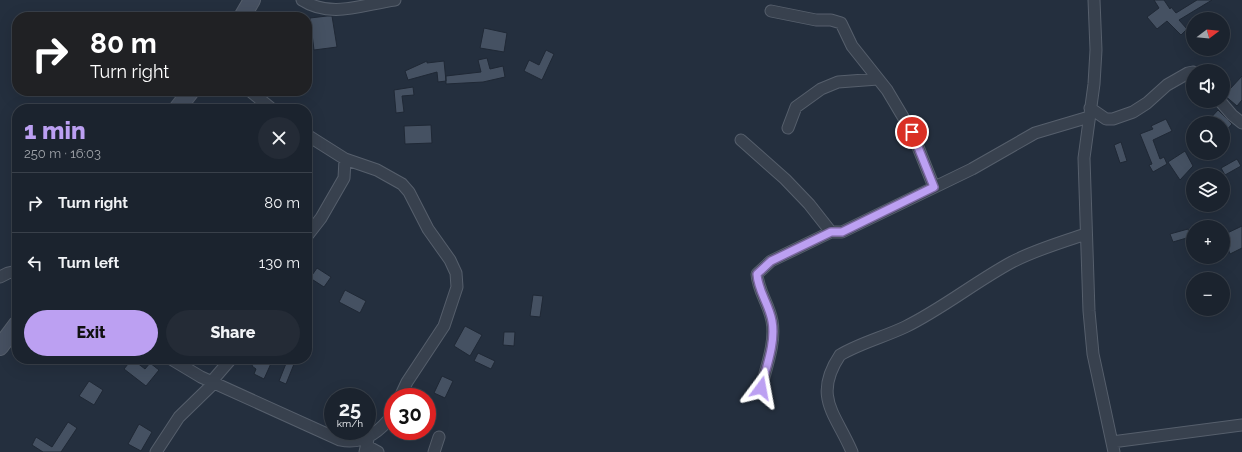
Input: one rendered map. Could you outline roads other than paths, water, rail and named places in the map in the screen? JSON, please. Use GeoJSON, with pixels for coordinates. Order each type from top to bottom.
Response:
{"type":"FeatureCollection","features":[{"type":"Feature","properties":{"kind":"main road"},"geometry":{"type":"LineString","coordinates":[[245,12],[252,0]]}},
{"type":"Feature","properties":{"kind":"main road"},"geometry":{"type":"LineString","coordinates":[[0,347],[12,331]]}},
{"type":"Feature","properties":{"kind":"street"},"geometry":{"type":"LineString","coordinates":[[302,0],[321,9],[338,10],[395,0]]}},
{"type":"Feature","properties":{"kind":"street"},"geometry":{"type":"LineString","coordinates":[[1094,0],[1096,50],[1084,158],[1089,311],[1093,354],[1113,447],[1242,425]]}},
{"type":"Feature","properties":{"kind":"street"},"geometry":{"type":"LineString","coordinates":[[771,11],[816,20],[831,20],[841,23],[852,46],[886,90],[912,132],[934,187]]}},
{"type":"Feature","properties":{"kind":"street"},"geometry":{"type":"LineString","coordinates":[[761,388],[774,330],[769,310],[760,289],[757,274],[771,261],[831,232],[842,232],[1010,149],[1035,133],[1090,113],[1106,119],[1113,119],[1133,112],[1147,103],[1168,85],[1186,74]]}},
{"type":"Feature","properties":{"kind":"street"},"geometry":{"type":"LineString","coordinates":[[788,128],[796,107],[821,88],[838,82],[878,79]]}},
{"type":"Feature","properties":{"kind":"street"},"geometry":{"type":"LineString","coordinates":[[256,96],[266,104]]}},
{"type":"Feature","properties":{"kind":"street"},"geometry":{"type":"LineString","coordinates":[[1226,108],[1242,123]]}},
{"type":"Feature","properties":{"kind":"street"},"geometry":{"type":"LineString","coordinates":[[312,138],[345,159],[377,170],[402,184],[409,192],[428,229],[450,260],[456,273],[456,295],[444,326],[404,388]]}},
{"type":"Feature","properties":{"kind":"street"},"geometry":{"type":"LineString","coordinates":[[741,140],[785,179],[831,232]]}},
{"type":"Feature","properties":{"kind":"street"},"geometry":{"type":"LineString","coordinates":[[312,230],[321,218],[344,178],[345,159]]}},
{"type":"Feature","properties":{"kind":"street"},"geometry":{"type":"LineString","coordinates":[[852,452],[830,407],[826,394],[831,373],[840,355],[911,324],[1013,261],[1086,234]]}},
{"type":"Feature","properties":{"kind":"street"},"geometry":{"type":"LineString","coordinates":[[0,277],[12,273]]}},
{"type":"Feature","properties":{"kind":"street"},"geometry":{"type":"LineString","coordinates":[[179,364],[201,377],[214,381],[340,440],[358,441],[378,452]]}},
{"type":"Feature","properties":{"kind":"street"},"geometry":{"type":"LineString","coordinates":[[156,452],[179,416],[214,381],[227,364]]}},
{"type":"Feature","properties":{"kind":"street"},"geometry":{"type":"LineString","coordinates":[[367,445],[384,426]]}},
{"type":"Feature","properties":{"kind":"street"},"geometry":{"type":"LineString","coordinates":[[434,452],[439,437]]}}]}
